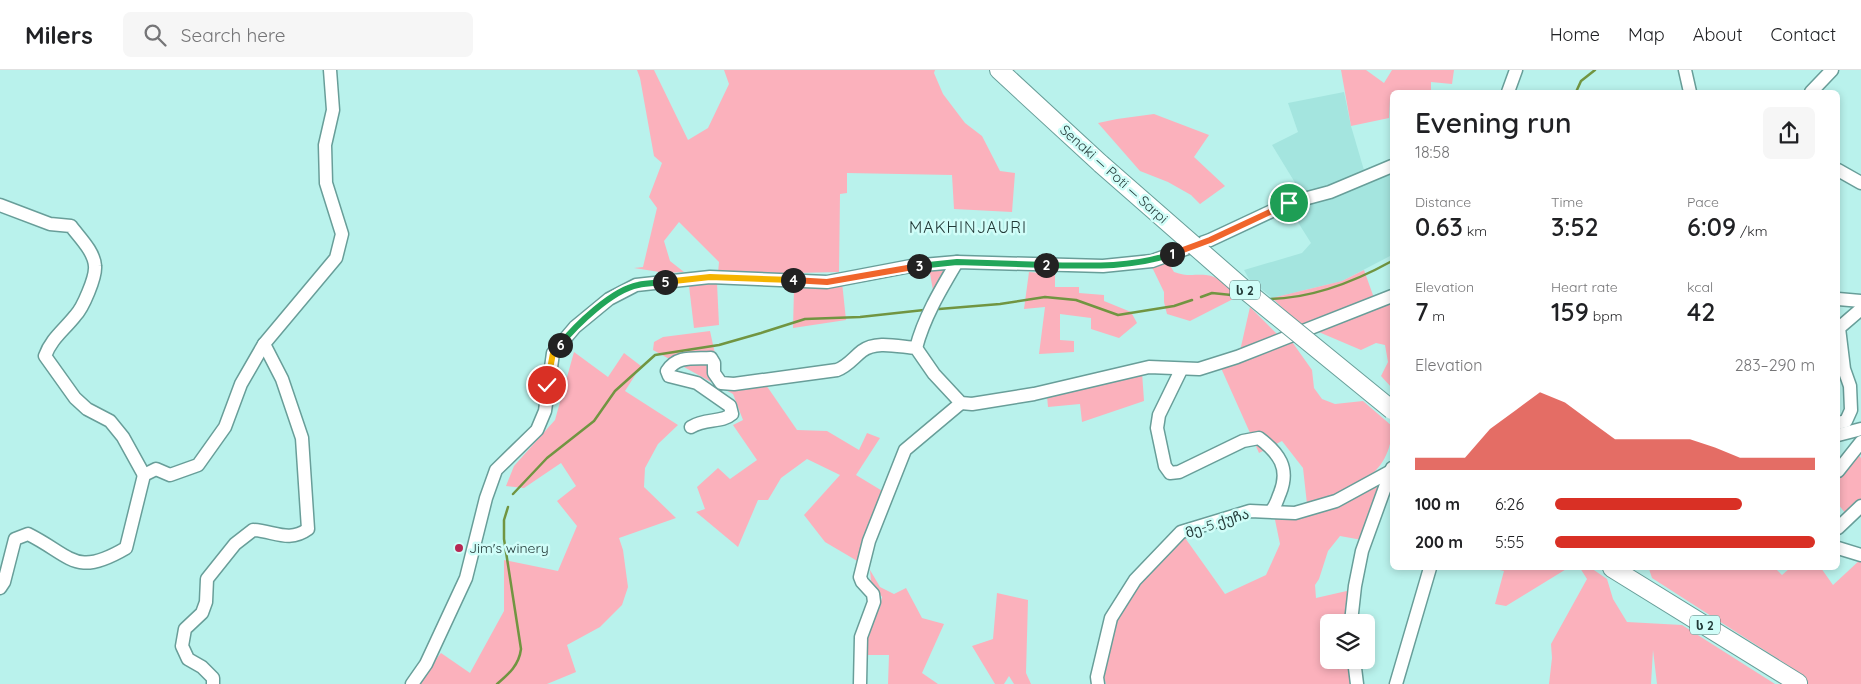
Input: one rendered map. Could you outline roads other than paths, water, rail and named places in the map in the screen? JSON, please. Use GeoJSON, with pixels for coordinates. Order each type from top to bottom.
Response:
{"type":"FeatureCollection","features":[{"type":"Feature","properties":{"kind":"highway","name":"Senaki — Poti — Sarpi"},"geometry":{"type":"LineString","coordinates":[[999,70],[1101,164],[1245,290],[1390,408]]}},
{"type":"Feature","properties":{"kind":"highway","name":"ს 2"},"geometry":{"type":"LineString","coordinates":[[1615,570],[1798,683]]}},
{"type":"Feature","properties":{"kind":"street"},"geometry":{"type":"LineString","coordinates":[[144,475],[156,469],[170,475],[198,465],[225,426],[241,384],[264,344],[336,258],[342,234],[326,183],[325,145],[333,110],[330,70]]}},
{"type":"Feature","properties":{"kind":"street"},"geometry":{"type":"LineString","coordinates":[[1509,90],[1516,70]]}},
{"type":"Feature","properties":{"kind":"street"},"geometry":{"type":"LineString","coordinates":[[1685,70],[1690,90]]}},
{"type":"Feature","properties":{"kind":"street"},"geometry":{"type":"LineString","coordinates":[[1814,90],[1832,70]]}},
{"type":"Feature","properties":{"kind":"street"},"geometry":{"type":"LineString","coordinates":[[412,684],[426,664],[466,578],[486,498],[496,470],[506,458],[537,430],[545,411],[553,353],[575,327],[609,299],[636,285],[710,277],[827,282],[911,266],[957,262],[1104,266],[1152,261],[1210,240],[1289,203],[1330,192],[1390,167]]}},
{"type":"Feature","properties":{"kind":"street"},"geometry":{"type":"LineString","coordinates":[[1840,171],[1861,183]]}},
{"type":"Feature","properties":{"kind":"street"},"geometry":{"type":"LineString","coordinates":[[0,205],[50,224],[71,226],[90,252],[95,266],[86,296],[77,315],[55,337],[45,356],[76,398],[87,409],[110,420],[123,437],[144,475],[126,548],[109,558],[84,564],[67,558],[44,542],[28,534],[15,539],[4,582],[0,588]]}},
{"type":"Feature","properties":{"kind":"street"},"geometry":{"type":"LineString","coordinates":[[916,348],[930,311],[957,262]]}},
{"type":"Feature","properties":{"kind":"street"},"geometry":{"type":"LineString","coordinates":[[916,348],[934,374],[961,403],[972,404],[1034,394],[1149,367],[1199,370],[1390,297]]}},
{"type":"Feature","properties":{"kind":"street"},"geometry":{"type":"LineString","coordinates":[[1840,299],[1861,301]]}},
{"type":"Feature","properties":{"kind":"street"},"geometry":{"type":"LineString","coordinates":[[1840,327],[1861,309]]}},
{"type":"Feature","properties":{"kind":"street"},"geometry":{"type":"LineString","coordinates":[[1840,336],[1844,370],[1850,386],[1851,410],[1846,421],[1840,422]]}},
{"type":"Feature","properties":{"kind":"street"},"geometry":{"type":"LineString","coordinates":[[213,684],[213,678],[202,667],[188,659],[182,646],[185,629],[202,613],[206,602],[207,579],[236,544],[253,530],[268,530],[283,536],[299,536],[308,529],[302,438],[282,379],[264,344]]}},
{"type":"Feature","properties":{"kind":"street"},"geometry":{"type":"LineString","coordinates":[[691,427],[700,421],[723,419],[732,414],[730,406],[697,383],[669,376],[667,371],[672,363],[683,359],[710,358],[714,363],[714,372],[721,384],[734,384],[837,370],[850,363],[863,350],[879,345],[916,348]]}},
{"type":"Feature","properties":{"kind":"street"},"geometry":{"type":"LineString","coordinates":[[1181,370],[1159,415],[1157,428],[1165,466],[1170,473],[1179,472],[1243,441],[1259,438],[1267,444],[1282,463],[1285,476],[1275,507],[1271,511]]}},
{"type":"Feature","properties":{"kind":"street"},"geometry":{"type":"LineString","coordinates":[[860,684],[861,637],[874,602],[873,594],[862,582],[860,576],[870,541],[905,450],[961,403]]}},
{"type":"Feature","properties":{"kind":"street"},"geometry":{"type":"LineString","coordinates":[[1840,435],[1861,429]]}},
{"type":"Feature","properties":{"kind":"street"},"geometry":{"type":"LineString","coordinates":[[1840,468],[1861,442]]}},
{"type":"Feature","properties":{"kind":"street","name":"მე-5 ქუჩა"},"geometry":{"type":"LineString","coordinates":[[1098,684],[1097,677],[1111,618],[1135,580],[1181,532],[1250,511],[1295,513],[1336,501],[1390,470]]}},
{"type":"Feature","properties":{"kind":"street"},"geometry":{"type":"LineString","coordinates":[[1351,614],[1362,551],[1390,474]]}},
{"type":"Feature","properties":{"kind":"street"},"geometry":{"type":"LineString","coordinates":[[1840,526],[1861,506]]}},
{"type":"Feature","properties":{"kind":"street"},"geometry":{"type":"LineString","coordinates":[[1840,549],[1861,555]]}},
{"type":"Feature","properties":{"kind":"street"},"geometry":{"type":"LineString","coordinates":[[1396,684],[1429,570]]}},
{"type":"Feature","properties":{"kind":"street"},"geometry":{"type":"LineString","coordinates":[[1355,669],[1357,684]]}},
{"type":"Feature","properties":{"kind":"waterway"},"geometry":{"type":"LineString","coordinates":[[1577,90],[1581,81],[1595,70]]}},
{"type":"Feature","properties":{"kind":"waterway"},"geometry":{"type":"LineString","coordinates":[[1267,299],[1316,293],[1363,276],[1390,262]]}},
{"type":"Feature","properties":{"kind":"waterway"},"geometry":{"type":"LineString","coordinates":[[1201,297],[1212,293],[1241,296]]}},
{"type":"Feature","properties":{"kind":"waterway"},"geometry":{"type":"LineString","coordinates":[[939,309],[1000,304],[1045,297],[1076,300],[1118,315],[1174,306],[1192,300]]}},
{"type":"Feature","properties":{"kind":"waterway"},"geometry":{"type":"LineString","coordinates":[[513,494],[547,458],[594,421],[615,391],[655,355],[719,345],[805,319],[860,317],[924,310]]}},
{"type":"Feature","properties":{"kind":"waterway"},"geometry":{"type":"LineString","coordinates":[[497,684],[516,664],[521,649],[504,539],[504,520],[508,507]]}},
{"type":"Feature","properties":{"kind":"place","name":"Jim's winery"},"geometry":{"type":"Point","coordinates":[459,548]}},
{"type":"Feature","properties":{"kind":"district","name":"MAKHINJAURI"},"geometry":{"type":"Point","coordinates":[968,227]}}]}
